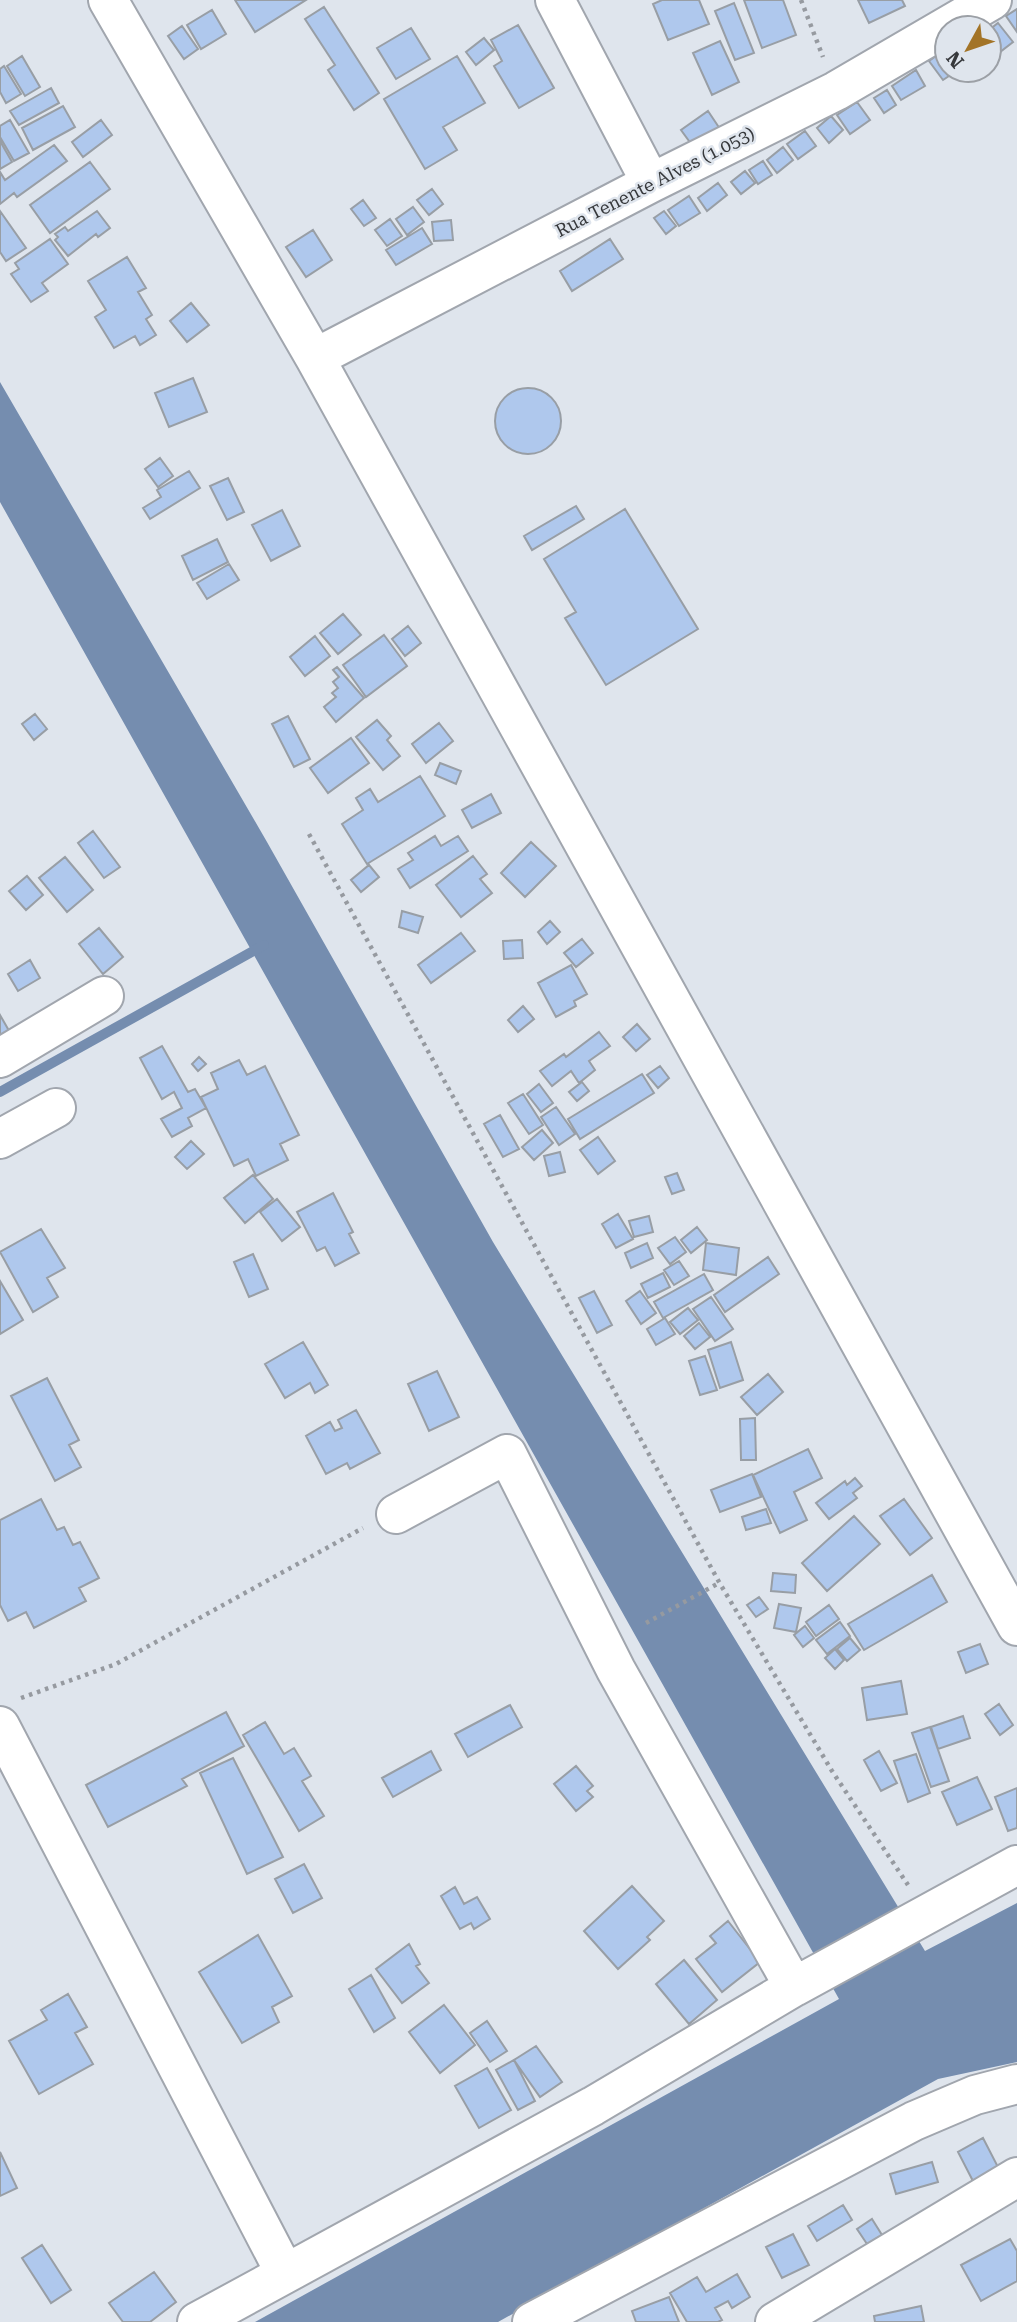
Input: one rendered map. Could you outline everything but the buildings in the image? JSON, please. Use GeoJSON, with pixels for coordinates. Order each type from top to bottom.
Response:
{"type":"FeatureCollection","features":[{"type":"Feature","properties":{"kind":"street"},"geometry":{"type":"LineString","coordinates":[[108,0],[315,358],[1017,1626]]}},
{"type":"Feature","properties":{"kind":"street"},"geometry":{"type":"LineString","coordinates":[[555,0],[650,183]]}},
{"type":"Feature","properties":{"kind":"street","name":"Rua Tenente Alves (1.053)"},"geometry":{"type":"LineString","coordinates":[[315,358],[650,183],[836,91],[992,0]]}},
{"type":"Feature","properties":{"kind":"street"},"geometry":{"type":"LineString","coordinates":[[0,1058],[104,996]]}},
{"type":"Feature","properties":{"kind":"street"},"geometry":{"type":"LineString","coordinates":[[0,1139],[56,1108]]}},
{"type":"Feature","properties":{"kind":"street"},"geometry":{"type":"LineString","coordinates":[[396,1514],[507,1454],[616,1670],[794,1987]]}},
{"type":"Feature","properties":{"kind":"street"},"geometry":{"type":"LineString","coordinates":[[6,1713],[285,2273]]}},
{"type":"Feature","properties":{"kind":"street"},"geometry":{"type":"LineString","coordinates":[[197,2322],[593,2106],[794,1987],[1017,1865]]}},
{"type":"Feature","properties":{"kind":"street"},"geometry":{"type":"LineString","coordinates":[[532,2322],[914,2121],[975,2095],[1017,2084]]}},
{"type":"Feature","properties":{"kind":"street"},"geometry":{"type":"LineString","coordinates":[[775,2322],[1017,2177]]}},
{"type":"Feature","properties":{"kind":"path"},"geometry":{"type":"LineString","coordinates":[[801,0],[836,91]]}},
{"type":"Feature","properties":{"kind":"path"},"geometry":{"type":"LineString","coordinates":[[309,834],[719,1583],[923,1918]]}},
{"type":"Feature","properties":{"kind":"path"},"geometry":{"type":"LineString","coordinates":[[6,1713],[116,1664],[374,1523],[396,1514]]}},
{"type":"Feature","properties":{"kind":"path"},"geometry":{"type":"LineString","coordinates":[[646,1623],[719,1583]]}},
{"type":"Feature","properties":{"kind":"water"},"geometry":{"type":"Polygon","coordinates":[[[0,382],[267,842],[493,1242],[925,1951],[1017,1903],[1017,2062],[938,2079],[498,2322],[255,2322],[839,1999],[0,502],[0,382]]]}},
{"type":"Feature","properties":{"kind":"waterway"},"geometry":{"type":"LineString","coordinates":[[0,1092],[264,945]]}}]}
